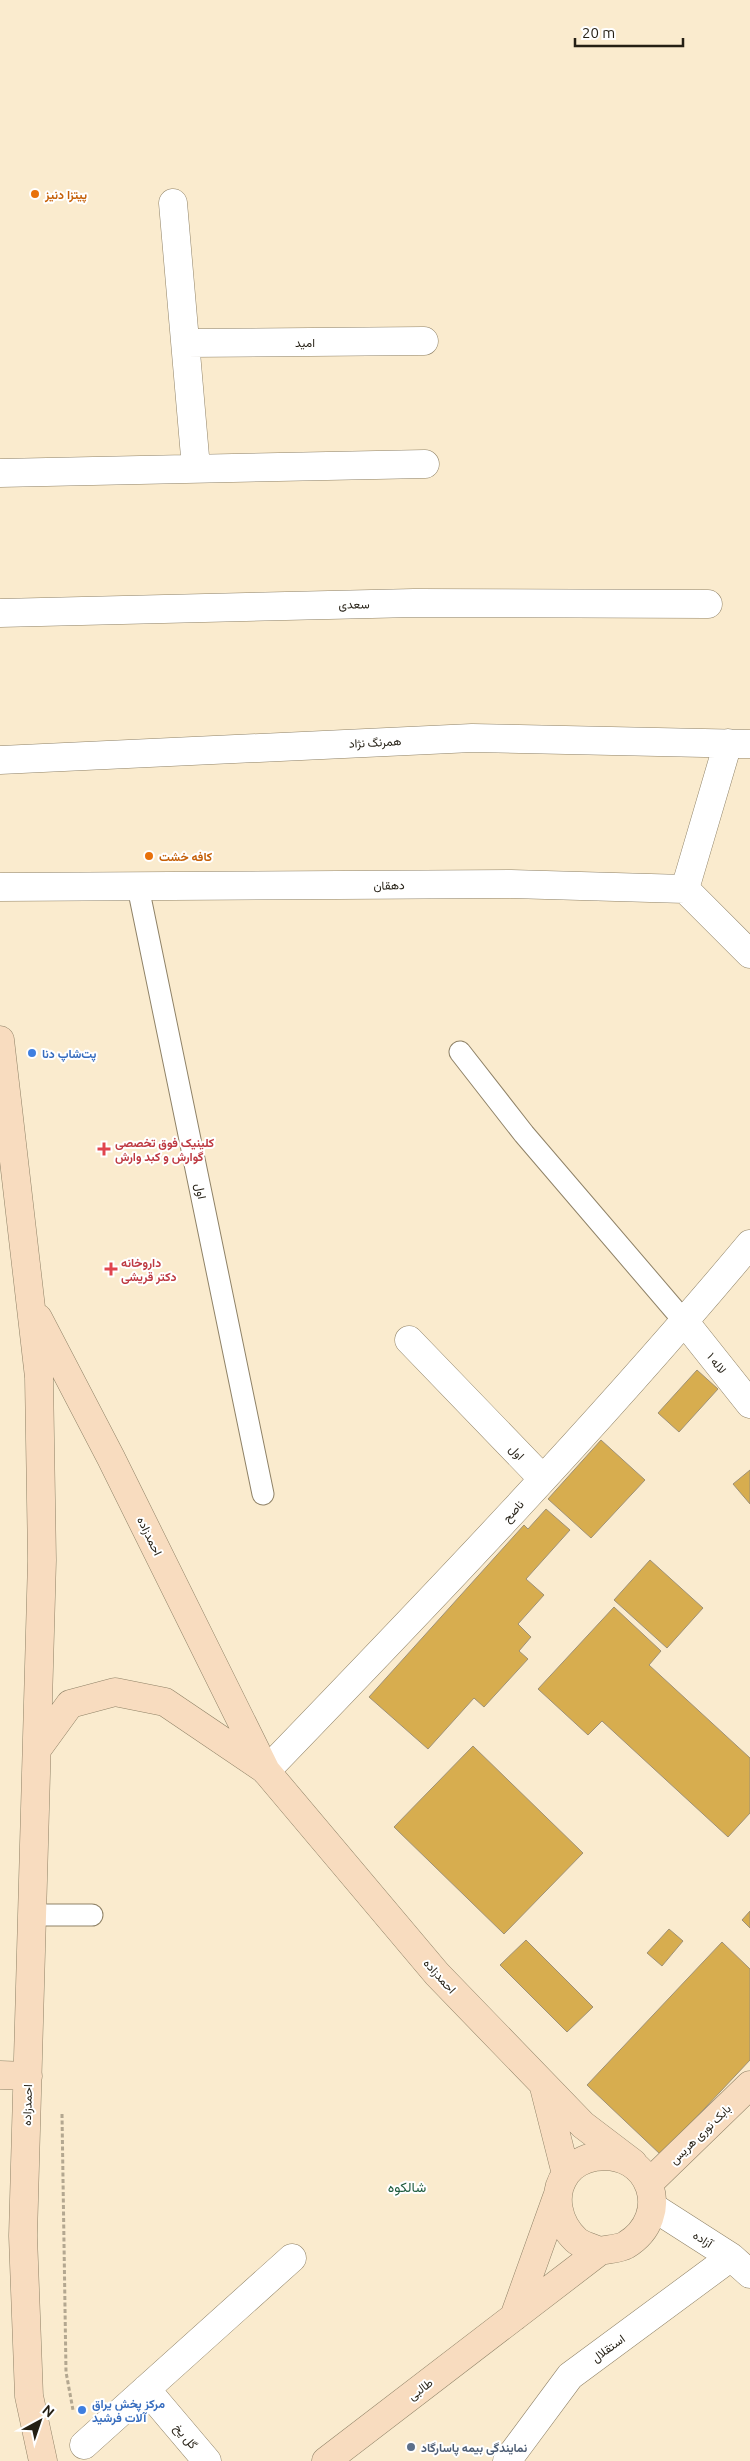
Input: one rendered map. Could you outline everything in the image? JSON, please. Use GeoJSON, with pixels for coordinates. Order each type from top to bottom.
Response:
{"type":"FeatureCollection","features":[{"type":"Feature","properties":{"kind":"main road","name":"احمدزاده"},"geometry":{"type":"LineString","coordinates":[[0,1040],[39,1377],[42,1531],[38,1748],[23,2236],[29,2396],[43,2461]]}},
{"type":"Feature","properties":{"kind":"main road","name":"احمدزاده"},"geometry":{"type":"LineString","coordinates":[[30,1303],[111,1458],[266,1771],[437,1974],[544,2087],[645,2185]]}},
{"type":"Feature","properties":{"kind":"main road","name":"احمدزاده"},"geometry":{"type":"LineString","coordinates":[[38,1748],[70,1704],[115,1692],[164,1702],[266,1771]]}},
{"type":"Feature","properties":{"kind":"main road"},"geometry":{"type":"LineString","coordinates":[[0,2075],[28,2076]]}},
{"type":"Feature","properties":{"kind":"main road","name":"بابک نوری هریس"},"geometry":{"type":"LineString","coordinates":[[645,2185],[750,2085]]}},
{"type":"Feature","properties":{"kind":"main road"},"geometry":{"type":"LineString","coordinates":[[514,2317],[561,2186],[585,2158],[610,2154],[645,2185],[644,2231],[625,2246],[600,2251],[577,2241],[561,2222],[561,2186],[544,2087]]}},
{"type":"Feature","properties":{"kind":"main road","name":"طالبی"},"geometry":{"type":"LineString","coordinates":[[326,2461],[600,2251]]}},
{"type":"Feature","properties":{"kind":"street"},"geometry":{"type":"LineString","coordinates":[[173,203],[196,468]]}},
{"type":"Feature","properties":{"kind":"street","name":"امید"},"geometry":{"type":"LineString","coordinates":[[186,342],[424,341]]}},
{"type":"Feature","properties":{"kind":"street"},"geometry":{"type":"LineString","coordinates":[[0,473],[426,464]]}},
{"type":"Feature","properties":{"kind":"street","name":"سعدی"},"geometry":{"type":"LineString","coordinates":[[0,613],[414,602],[708,604]]}},
{"type":"Feature","properties":{"kind":"street","name":"همرنگ نژاد"},"geometry":{"type":"LineString","coordinates":[[0,760],[472,738],[739,744]]}},
{"type":"Feature","properties":{"kind":"street"},"geometry":{"type":"LineString","coordinates":[[739,744],[685,889],[750,954]]}},
{"type":"Feature","properties":{"kind":"street","name":"دهقان"},"geometry":{"type":"LineString","coordinates":[[0,887],[511,884],[685,889]]}},
{"type":"Feature","properties":{"kind":"street","name":"ناصح"},"geometry":{"type":"LineString","coordinates":[[266,1771],[472,1557],[684,1321],[750,1244]]}},
{"type":"Feature","properties":{"kind":"street","name":"لاله ۱"},"geometry":{"type":"LineString","coordinates":[[684,1321],[750,1404]]}},
{"type":"Feature","properties":{"kind":"street","name":"اول"},"geometry":{"type":"LineString","coordinates":[[409,1340],[542,1478]]}},
{"type":"Feature","properties":{"kind":"street","name":"آزاده"},"geometry":{"type":"LineString","coordinates":[[645,2185],[741,2266]]}},
{"type":"Feature","properties":{"kind":"street"},"geometry":{"type":"LineString","coordinates":[[84,2445],[292,2258]]}},
{"type":"Feature","properties":{"kind":"street","name":"استقلال"},"geometry":{"type":"LineString","coordinates":[[507,2461],[570,2376],[741,2266]]}},
{"type":"Feature","properties":{"kind":"street","name":"گل یخ"},"geometry":{"type":"LineString","coordinates":[[146,2389],[207,2461]]}},
{"type":"Feature","properties":{"kind":"lane","name":"اول"},"geometry":{"type":"LineString","coordinates":[[138,887],[263,1494]]}},
{"type":"Feature","properties":{"kind":"lane"},"geometry":{"type":"LineString","coordinates":[[460,1052],[524,1134],[684,1321]]}},
{"type":"Feature","properties":{"kind":"lane"},"geometry":{"type":"LineString","coordinates":[[33,1915],[92,1915]]}},
{"type":"Feature","properties":{"kind":"path"},"geometry":{"type":"LineString","coordinates":[[62,2108],[66,2372],[73,2408],[84,2445]]}},
{"type":"Feature","properties":{"kind":"building"},"geometry":{"type":"Polygon","coordinates":[[[697,1370],[718,1389],[679,1432],[658,1413],[697,1370]]]}},
{"type":"Feature","properties":{"kind":"building"},"geometry":{"type":"Polygon","coordinates":[[[601,1440],[645,1480],[591,1538],[548,1499],[601,1440]]]}},
{"type":"Feature","properties":{"kind":"building"},"geometry":{"type":"Polygon","coordinates":[[[750,1470],[750,1504],[733,1484],[750,1470]]]}},
{"type":"Feature","properties":{"kind":"building"},"geometry":{"type":"Polygon","coordinates":[[[546,1509],[570,1530],[526,1579],[544,1595],[518,1624],[531,1637],[519,1651],[528,1659],[484,1707],[474,1698],[428,1749],[369,1697],[524,1525],[528,1529],[546,1509]]]}},
{"type":"Feature","properties":{"kind":"building"},"geometry":{"type":"Polygon","coordinates":[[[650,1560],[703,1608],[667,1648],[614,1600],[650,1560]]]}},
{"type":"Feature","properties":{"kind":"building"},"geometry":{"type":"Polygon","coordinates":[[[614,1607],[661,1651],[649,1665],[750,1758],[750,1813],[728,1837],[602,1721],[588,1735],[538,1689],[614,1607]]]}},
{"type":"Feature","properties":{"kind":"building"},"geometry":{"type":"Polygon","coordinates":[[[473,1746],[583,1853],[504,1934],[394,1827],[473,1746]]]}},
{"type":"Feature","properties":{"kind":"building"},"geometry":{"type":"Polygon","coordinates":[[[750,1911],[750,1928],[742,1920],[750,1911]]]}},
{"type":"Feature","properties":{"kind":"building"},"geometry":{"type":"Polygon","coordinates":[[[669,1929],[683,1941],[662,1966],[647,1953],[669,1929]]]}},
{"type":"Feature","properties":{"kind":"building"},"geometry":{"type":"Polygon","coordinates":[[[526,1940],[593,2007],[567,2032],[500,1965],[526,1940]]]}},
{"type":"Feature","properties":{"kind":"building"},"geometry":{"type":"Polygon","coordinates":[[[722,1942],[750,1969],[750,2060],[661,2155],[587,2085],[722,1942]]]}},
{"type":"Feature","properties":{"kind":"place","name":"پیتزا دنیز"},"geometry":{"type":"Point","coordinates":[35,194]}},
{"type":"Feature","properties":{"kind":"place","name":"کافه خشت"},"geometry":{"type":"Point","coordinates":[149,856]}},
{"type":"Feature","properties":{"kind":"place","name":"پت‌شاپ دنا"},"geometry":{"type":"Point","coordinates":[32,1053]}},
{"type":"Feature","properties":{"kind":"place","name":"کلینیک فوق تخصصی گوارش و کبد وارش"},"geometry":{"type":"Point","coordinates":[104,1149]}},
{"type":"Feature","properties":{"kind":"place","name":"داروخانه دکتر قریشی"},"geometry":{"type":"Point","coordinates":[111,1269]}},
{"type":"Feature","properties":{"kind":"place","name":"مرکز پخش یراق آلات فرشید"},"geometry":{"type":"Point","coordinates":[82,2410]}},
{"type":"Feature","properties":{"kind":"place","name":"نمایندگی بیمه پاسارگاد"},"geometry":{"type":"Point","coordinates":[411,2447]}},
{"type":"Feature","properties":{"kind":"district","name":"شالکوه"},"geometry":{"type":"Point","coordinates":[407,2187]}}]}
